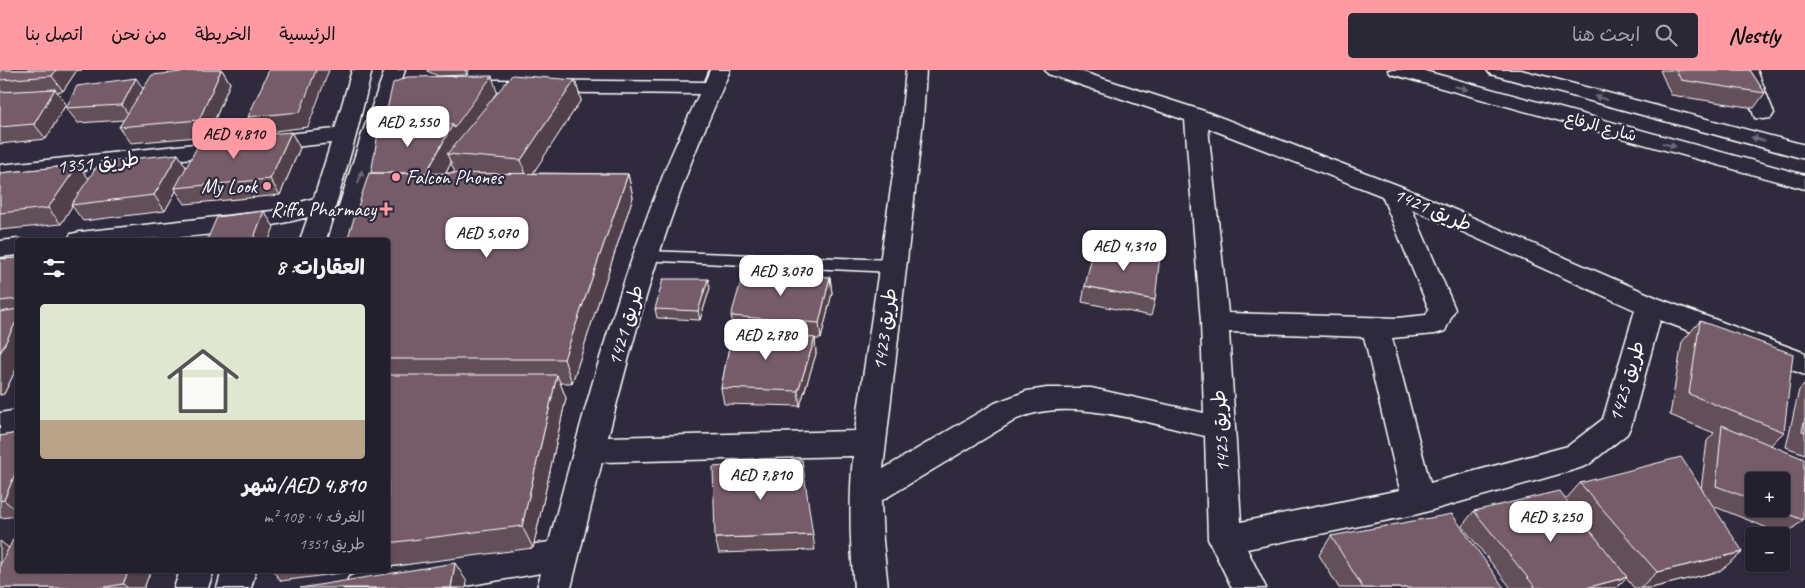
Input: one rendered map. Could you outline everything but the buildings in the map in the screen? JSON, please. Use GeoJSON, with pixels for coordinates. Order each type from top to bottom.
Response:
{"type":"FeatureCollection","features":[{"type":"Feature","properties":{"kind":"street"},"geometry":{"type":"LineString","coordinates":[[314,238],[345,135],[362,70]]}},
{"type":"Feature","properties":{"kind":"street","name":"طريق 1423"},"geometry":{"type":"LineString","coordinates":[[871,588],[864,495],[869,442],[912,121],[916,70]]}},
{"type":"Feature","properties":{"kind":"street","name":"طريق 1421"},"geometry":{"type":"LineString","coordinates":[[1055,70],[1196,116],[1392,191],[1650,306],[1805,364]]}},
{"type":"Feature","properties":{"kind":"street","name":"شارع الرفاع"},"geometry":{"type":"LineString","coordinates":[[1398,70],[1805,182]]}},
{"type":"Feature","properties":{"kind":"street","name":"شارع الرفاع"},"geometry":{"type":"LineString","coordinates":[[1497,70],[1805,152]]}},
{"type":"Feature","properties":{"kind":"street"},"geometry":{"type":"LineString","coordinates":[[1747,70],[1763,113]]}},
{"type":"Feature","properties":{"kind":"street"},"geometry":{"type":"LineString","coordinates":[[342,238],[392,78],[717,79]]}},
{"type":"Feature","properties":{"kind":"street","name":"طريق 1421"},"geometry":{"type":"LineString","coordinates":[[554,588],[625,319],[667,194],[717,79]]}},
{"type":"Feature","properties":{"kind":"street","name":"طريق 1425"},"geometry":{"type":"LineString","coordinates":[[1196,116],[1215,322],[1225,539],[1249,588]]}},
{"type":"Feature","properties":{"kind":"street","name":"طريق 1351"},"geometry":{"type":"LineString","coordinates":[[0,172],[345,135]]}},
{"type":"Feature","properties":{"kind":"street"},"geometry":{"type":"LineString","coordinates":[[1215,322],[1397,328],[1435,324],[1442,309],[1392,191]]}},
{"type":"Feature","properties":{"kind":"street"},"geometry":{"type":"LineString","coordinates":[[97,238],[272,218],[299,212],[325,202]]}},
{"type":"Feature","properties":{"kind":"street"},"geometry":{"type":"LineString","coordinates":[[0,249],[15,247]]}},
{"type":"Feature","properties":{"kind":"street","name":"طريق 1425"},"geometry":{"type":"LineString","coordinates":[[1225,539],[1418,500],[1577,456],[1616,426],[1650,306]]}},
{"type":"Feature","properties":{"kind":"street"},"geometry":{"type":"LineString","coordinates":[[1375,326],[1418,500]]}},
{"type":"Feature","properties":{"kind":"street"},"geometry":{"type":"LineString","coordinates":[[864,495],[1006,411],[1027,402],[1046,399],[1091,399],[1220,428]]}},
{"type":"Feature","properties":{"kind":"street"},"geometry":{"type":"LineString","coordinates":[[0,425],[15,422]]}},
{"type":"Feature","properties":{"kind":"street"},"geometry":{"type":"LineString","coordinates":[[589,450],[869,442]]}},
{"type":"Feature","properties":{"kind":"street"},"geometry":{"type":"LineString","coordinates":[[361,588],[562,555]]}},
{"type":"Feature","properties":{"kind":"street"},"geometry":{"type":"LineString","coordinates":[[191,588],[196,573]]}},
{"type":"Feature","properties":{"kind":"street"},"geometry":{"type":"LineString","coordinates":[[234,588],[238,573]]}},
{"type":"Feature","properties":{"kind":"lane"},"geometry":{"type":"LineString","coordinates":[[646,256],[892,266]]}},
{"type":"Feature","properties":{"kind":"place","name":"Falcon Phones"},"geometry":{"type":"Point","coordinates":[396,177]}},
{"type":"Feature","properties":{"kind":"place","name":"My Look"},"geometry":{"type":"Point","coordinates":[267,186]}},
{"type":"Feature","properties":{"kind":"place","name":"Riffa Pharmacy"},"geometry":{"type":"Point","coordinates":[386,209]}}]}
